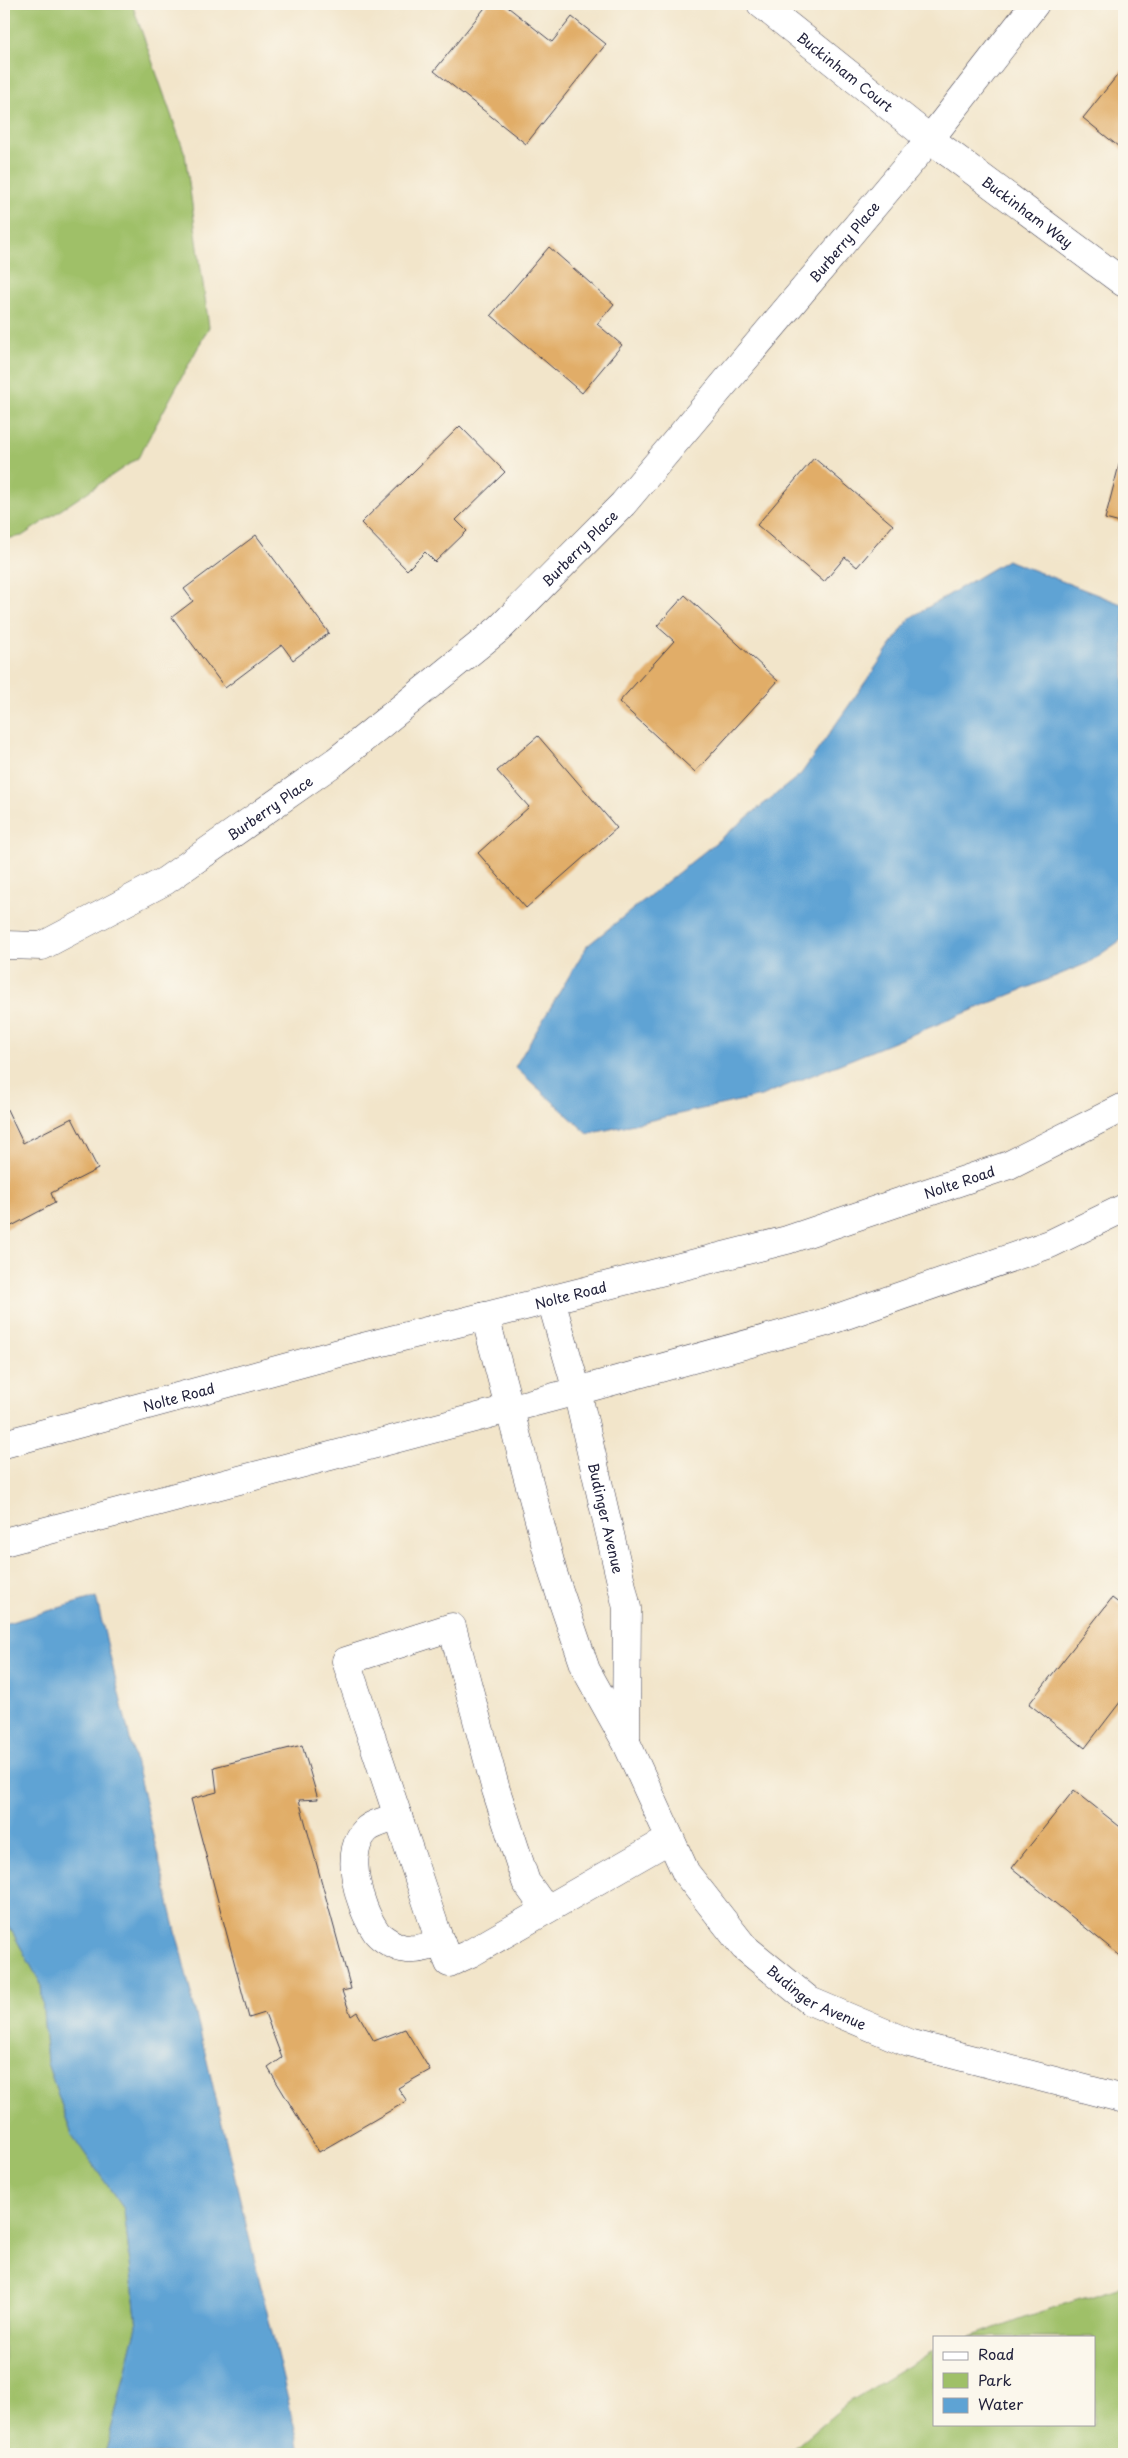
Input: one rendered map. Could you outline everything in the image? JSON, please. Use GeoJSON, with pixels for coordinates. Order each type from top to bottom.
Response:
{"type":"FeatureCollection","features":[{"type":"Feature","properties":{"kind":"street","name":"Buckinham Court"},"geometry":{"type":"LineString","coordinates":[[761,4],[930,139]]}},
{"type":"Feature","properties":{"kind":"street","name":"Burberry Place"},"geometry":{"type":"LineString","coordinates":[[4,945],[42,946],[165,881],[336,761],[500,628],[623,504],[930,139],[1035,4]]}},
{"type":"Feature","properties":{"kind":"street","name":"Buckinham Way"},"geometry":{"type":"LineString","coordinates":[[930,139],[1124,283]]}},
{"type":"Feature","properties":{"kind":"street","name":"Nolte Road"},"geometry":{"type":"LineString","coordinates":[[4,1444],[333,1354],[786,1240],[1009,1165],[1124,1107]]}},
{"type":"Feature","properties":{"kind":"street"},"geometry":{"type":"LineString","coordinates":[[4,1542],[577,1391],[823,1322],[1050,1244],[1124,1208]]}},
{"type":"Feature","properties":{"kind":"street","name":"Budinger Avenue"},"geometry":{"type":"LineString","coordinates":[[551,1300],[577,1391],[627,1608],[626,1742]]}},
{"type":"Feature","properties":{"kind":"street","name":"Budinger Avenue"},"geometry":{"type":"LineString","coordinates":[[485,1316],[553,1573],[586,1670],[626,1742],[686,1873],[744,1947],[810,2001],[909,2042],[1124,2099]]}},
{"type":"Feature","properties":{"kind":"street"},"geometry":{"type":"LineString","coordinates":[[546,1910],[526,1882],[496,1790],[452,1627],[346,1661],[449,1963],[546,1910],[670,1839]]}},
{"type":"Feature","properties":{"kind":"street"},"geometry":{"type":"LineString","coordinates":[[398,1816],[367,1829],[358,1844],[353,1866],[363,1907],[376,1932],[397,1947],[412,1949],[441,1943]]}},
{"type":"Feature","properties":{"kind":"green space"},"geometry":{"type":"Polygon","coordinates":[[[4,4],[132,4],[185,154],[209,327],[138,458],[22,536],[4,539],[4,4]]]}},
{"type":"Feature","properties":{"kind":"green space"},"geometry":{"type":"Polygon","coordinates":[[[4,1917],[41,1984],[47,2063],[72,2135],[124,2209],[137,2326],[105,2454],[4,2454],[4,1917]]]}},
{"type":"Feature","properties":{"kind":"green space"},"geometry":{"type":"Polygon","coordinates":[[[1124,2285],[1124,2454],[787,2454],[849,2402],[933,2352],[933,2426],[1096,2426],[1096,2336],[973,2336],[1024,2317],[1124,2285]]]}},
{"type":"Feature","properties":{"kind":"water"},"geometry":{"type":"Polygon","coordinates":[[[1007,560],[1124,605],[1124,938],[1088,963],[761,1096],[588,1134],[515,1067],[587,946],[801,774],[910,618],[1007,560]]]}},
{"type":"Feature","properties":{"kind":"water"},"geometry":{"type":"Polygon","coordinates":[[[96,1597],[301,2454],[105,2454],[137,2326],[124,2209],[72,2135],[47,2063],[41,1984],[4,1917],[4,1624],[96,1597]]]}},
{"type":"Feature","properties":{"kind":"building"},"geometry":{"type":"Polygon","coordinates":[[[488,4],[504,4],[552,42],[572,17],[606,44],[526,144],[434,71],[488,4]]]}},
{"type":"Feature","properties":{"kind":"building"},"geometry":{"type":"Polygon","coordinates":[[[1124,67],[1124,151],[1083,118],[1124,67]]]}},
{"type":"Feature","properties":{"kind":"building"},"geometry":{"type":"Polygon","coordinates":[[[549,247],[614,304],[597,324],[622,345],[582,393],[491,315],[549,247]]]}},
{"type":"Feature","properties":{"kind":"building"},"geometry":{"type":"Polygon","coordinates":[[[460,426],[505,472],[456,520],[467,531],[435,562],[425,552],[407,570],[361,523],[460,426]]]}},
{"type":"Feature","properties":{"kind":"building"},"geometry":{"type":"Polygon","coordinates":[[[1124,446],[1124,524],[1105,519],[1124,446]]]}},
{"type":"Feature","properties":{"kind":"building"},"geometry":{"type":"Polygon","coordinates":[[[814,458],[893,525],[857,567],[845,557],[824,582],[757,525],[814,458]]]}},
{"type":"Feature","properties":{"kind":"building"},"geometry":{"type":"Polygon","coordinates":[[[256,535],[329,633],[293,660],[282,645],[225,688],[172,617],[193,601],[184,589],[256,535]]]}},
{"type":"Feature","properties":{"kind":"building"},"geometry":{"type":"Polygon","coordinates":[[[685,595],[778,681],[695,772],[619,702],[674,641],[657,626],[685,595]]]}},
{"type":"Feature","properties":{"kind":"building"},"geometry":{"type":"Polygon","coordinates":[[[538,736],[617,828],[526,908],[478,853],[529,807],[497,771],[538,736]]]}},
{"type":"Feature","properties":{"kind":"building"},"geometry":{"type":"Polygon","coordinates":[[[4,1103],[23,1143],[72,1118],[98,1169],[51,1193],[55,1203],[4,1230],[4,1103]]]}},
{"type":"Feature","properties":{"kind":"building"},"geometry":{"type":"Polygon","coordinates":[[[1112,1598],[1124,1607],[1124,1697],[1085,1748],[1029,1704],[1112,1598]]]}},
{"type":"Feature","properties":{"kind":"building"},"geometry":{"type":"Polygon","coordinates":[[[302,1745],[318,1799],[299,1800],[351,1989],[342,1991],[351,2016],[357,2012],[374,2041],[405,2029],[430,2070],[398,2088],[407,2101],[319,2152],[268,2068],[282,2058],[265,2013],[249,2018],[191,1799],[217,1792],[214,1767],[302,1745]]]}},
{"type":"Feature","properties":{"kind":"building"},"geometry":{"type":"Polygon","coordinates":[[[1074,1790],[1124,1830],[1124,1959],[1012,1868],[1074,1790]]]}}]}
